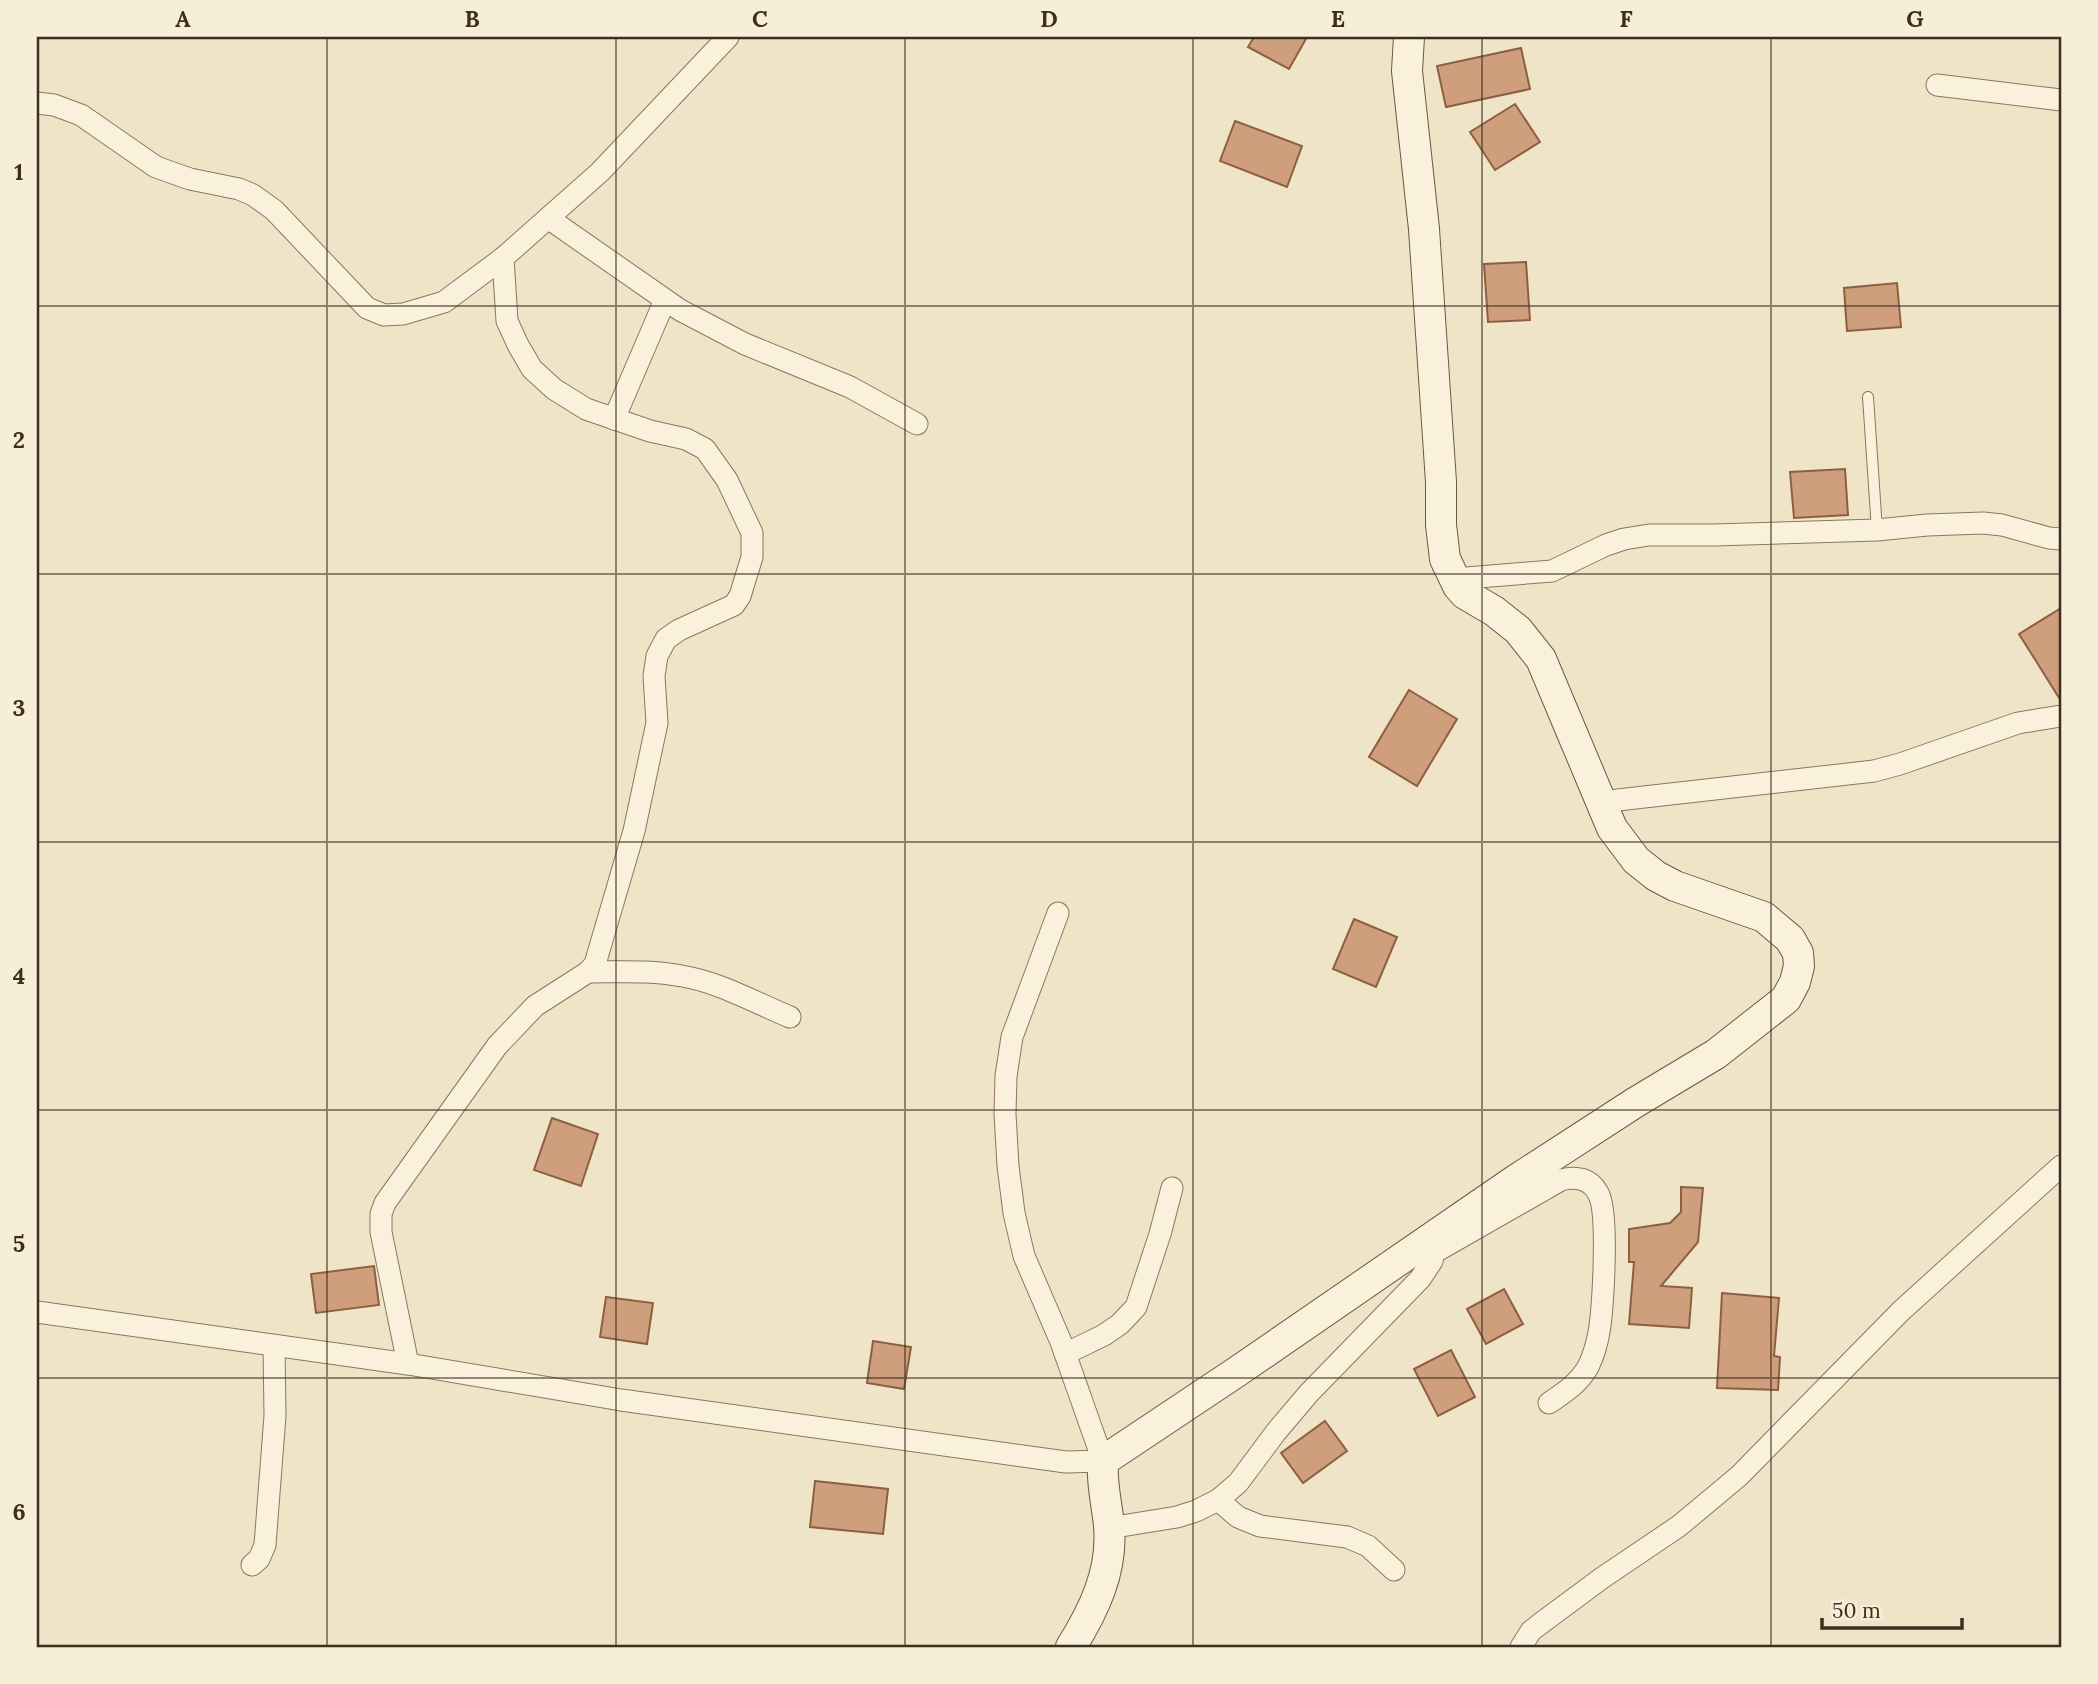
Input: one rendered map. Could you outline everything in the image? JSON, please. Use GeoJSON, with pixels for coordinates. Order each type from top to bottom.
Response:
{"type":"FeatureCollection","features":[{"type":"Feature","properties":{"kind":"main road"},"geometry":{"type":"LineString","coordinates":[[1071,1647],[1097,1601],[1109,1553],[1110,1528],[1103,1461],[1436,1243],[1514,1181],[1614,1116],[1716,1055],[1786,999],[1795,982],[1799,966],[1798,953],[1790,939],[1764,917],[1675,886],[1656,876],[1636,860],[1612,828],[1541,659],[1518,630],[1494,611],[1465,594],[1454,579],[1445,559],[1424,229],[1407,71],[1409,37]]}},
{"type":"Feature","properties":{"kind":"street"},"geometry":{"type":"LineString","coordinates":[[37,103],[54,105],[81,115],[156,167],[253,195],[274,210],[367,308],[384,315],[402,314],[444,302],[503,258],[600,172],[728,37]]}},
{"type":"Feature","properties":{"kind":"street"},"geometry":{"type":"LineString","coordinates":[[1937,85],[2061,100]]}},
{"type":"Feature","properties":{"kind":"street"},"geometry":{"type":"LineString","coordinates":[[548,218],[665,300],[746,344],[850,387],[917,424]]}},
{"type":"Feature","properties":{"kind":"street"},"geometry":{"type":"LineString","coordinates":[[408,1364],[381,1232],[385,1203],[497,1046],[535,1006],[588,972],[599,954],[634,831],[657,723],[654,676],[657,656],[666,639],[679,630],[734,605],[740,596],[752,557],[751,533],[741,507],[727,480],[705,449],[686,439],[586,409],[554,389],[532,369],[508,321],[503,258]]}},
{"type":"Feature","properties":{"kind":"street"},"geometry":{"type":"LineString","coordinates":[[614,419],[665,300]]}},
{"type":"Feature","properties":{"kind":"street"},"geometry":{"type":"LineString","coordinates":[[1454,579],[1552,571],[1606,545],[1649,535],[1714,536],[1983,523],[2002,525],[2049,538],[2061,538]]}},
{"type":"Feature","properties":{"kind":"street"},"geometry":{"type":"LineString","coordinates":[[1600,802],[1874,771],[2018,723],[2061,716]]}},
{"type":"Feature","properties":{"kind":"street"},"geometry":{"type":"LineString","coordinates":[[37,1312],[1066,1462],[1103,1461],[1065,1354],[1024,1256],[1011,1190],[1005,1114],[1006,1076],[1013,1037],[1058,913]]}},
{"type":"Feature","properties":{"kind":"street"},"geometry":{"type":"LineString","coordinates":[[588,972],[647,972],[683,976],[721,988],[790,1017]]}},
{"type":"Feature","properties":{"kind":"street"},"geometry":{"type":"LineString","coordinates":[[1521,1647],[1531,1631],[1679,1526],[1739,1476],[1900,1311],[2061,1166]]}},
{"type":"Feature","properties":{"kind":"street"},"geometry":{"type":"LineString","coordinates":[[1110,1528],[1177,1517],[1218,1500],[1238,1483],[1309,1393],[1420,1279],[1428,1269],[1436,1243],[1561,1180],[1582,1179],[1591,1184],[1600,1195],[1603,1299],[1595,1348],[1587,1368],[1576,1384],[1549,1404]]}},
{"type":"Feature","properties":{"kind":"street"},"geometry":{"type":"LineString","coordinates":[[1065,1354],[1104,1335],[1120,1324],[1136,1307],[1172,1188]]}},
{"type":"Feature","properties":{"kind":"street"},"geometry":{"type":"LineString","coordinates":[[252,1565],[259,1559],[265,1545],[275,1416],[274,1346]]}},
{"type":"Feature","properties":{"kind":"street"},"geometry":{"type":"LineString","coordinates":[[1218,1500],[1238,1517],[1260,1526],[1347,1537],[1367,1546],[1394,1570]]}},
{"type":"Feature","properties":{"kind":"lane"},"geometry":{"type":"LineString","coordinates":[[1868,397],[1877,530]]}},
{"type":"Feature","properties":{"kind":"building"},"geometry":{"type":"Polygon","coordinates":[[[1254,37],[1307,37],[1289,69],[1248,47],[1254,37]]]}},
{"type":"Feature","properties":{"kind":"building"},"geometry":{"type":"Polygon","coordinates":[[[1521,48],[1530,89],[1446,107],[1437,66],[1521,48]]]}},
{"type":"Feature","properties":{"kind":"building"},"geometry":{"type":"Polygon","coordinates":[[[1515,104],[1540,142],[1495,170],[1470,132],[1515,104]]]}},
{"type":"Feature","properties":{"kind":"building"},"geometry":{"type":"Polygon","coordinates":[[[1235,121],[1302,146],[1287,187],[1220,161],[1235,121]]]}},
{"type":"Feature","properties":{"kind":"building"},"geometry":{"type":"Polygon","coordinates":[[[1526,262],[1530,320],[1488,322],[1484,264],[1526,262]]]}},
{"type":"Feature","properties":{"kind":"building"},"geometry":{"type":"Polygon","coordinates":[[[1897,283],[1901,327],[1847,331],[1844,288],[1897,283]]]}},
{"type":"Feature","properties":{"kind":"building"},"geometry":{"type":"Polygon","coordinates":[[[1845,469],[1848,515],[1794,518],[1790,472],[1845,469]]]}},
{"type":"Feature","properties":{"kind":"building"},"geometry":{"type":"Polygon","coordinates":[[[2061,608],[2061,701],[2019,634],[2061,608]]]}},
{"type":"Feature","properties":{"kind":"building"},"geometry":{"type":"Polygon","coordinates":[[[1409,690],[1457,719],[1417,786],[1369,757],[1409,690]]]}},
{"type":"Feature","properties":{"kind":"building"},"geometry":{"type":"Polygon","coordinates":[[[1354,919],[1397,937],[1376,987],[1333,969],[1354,919]]]}},
{"type":"Feature","properties":{"kind":"building"},"geometry":{"type":"Polygon","coordinates":[[[552,1118],[598,1134],[581,1186],[534,1170],[552,1118]]]}},
{"type":"Feature","properties":{"kind":"building"},"geometry":{"type":"Polygon","coordinates":[[[1681,1187],[1703,1188],[1698,1242],[1661,1286],[1692,1288],[1689,1328],[1629,1324],[1634,1262],[1629,1262],[1629,1229],[1670,1223],[1681,1212],[1681,1187]]]}},
{"type":"Feature","properties":{"kind":"building"},"geometry":{"type":"Polygon","coordinates":[[[374,1266],[379,1305],[316,1313],[311,1274],[374,1266]]]}},
{"type":"Feature","properties":{"kind":"building"},"geometry":{"type":"Polygon","coordinates":[[[1504,1289],[1523,1324],[1486,1344],[1467,1309],[1504,1289]]]}},
{"type":"Feature","properties":{"kind":"building"},"geometry":{"type":"Polygon","coordinates":[[[1722,1293],[1779,1298],[1774,1356],[1780,1357],[1778,1390],[1717,1388],[1722,1293]]]}},
{"type":"Feature","properties":{"kind":"building"},"geometry":{"type":"Polygon","coordinates":[[[606,1297],[653,1303],[647,1344],[600,1337],[606,1297]]]}},
{"type":"Feature","properties":{"kind":"building"},"geometry":{"type":"Polygon","coordinates":[[[873,1341],[911,1347],[904,1389],[867,1383],[873,1341]]]}},
{"type":"Feature","properties":{"kind":"building"},"geometry":{"type":"Polygon","coordinates":[[[1451,1350],[1475,1397],[1438,1416],[1414,1369],[1451,1350]]]}},
{"type":"Feature","properties":{"kind":"building"},"geometry":{"type":"Polygon","coordinates":[[[1325,1421],[1347,1451],[1303,1483],[1281,1453],[1325,1421]]]}},
{"type":"Feature","properties":{"kind":"building"},"geometry":{"type":"Polygon","coordinates":[[[815,1481],[888,1489],[883,1534],[810,1527],[815,1481]]]}}]}
